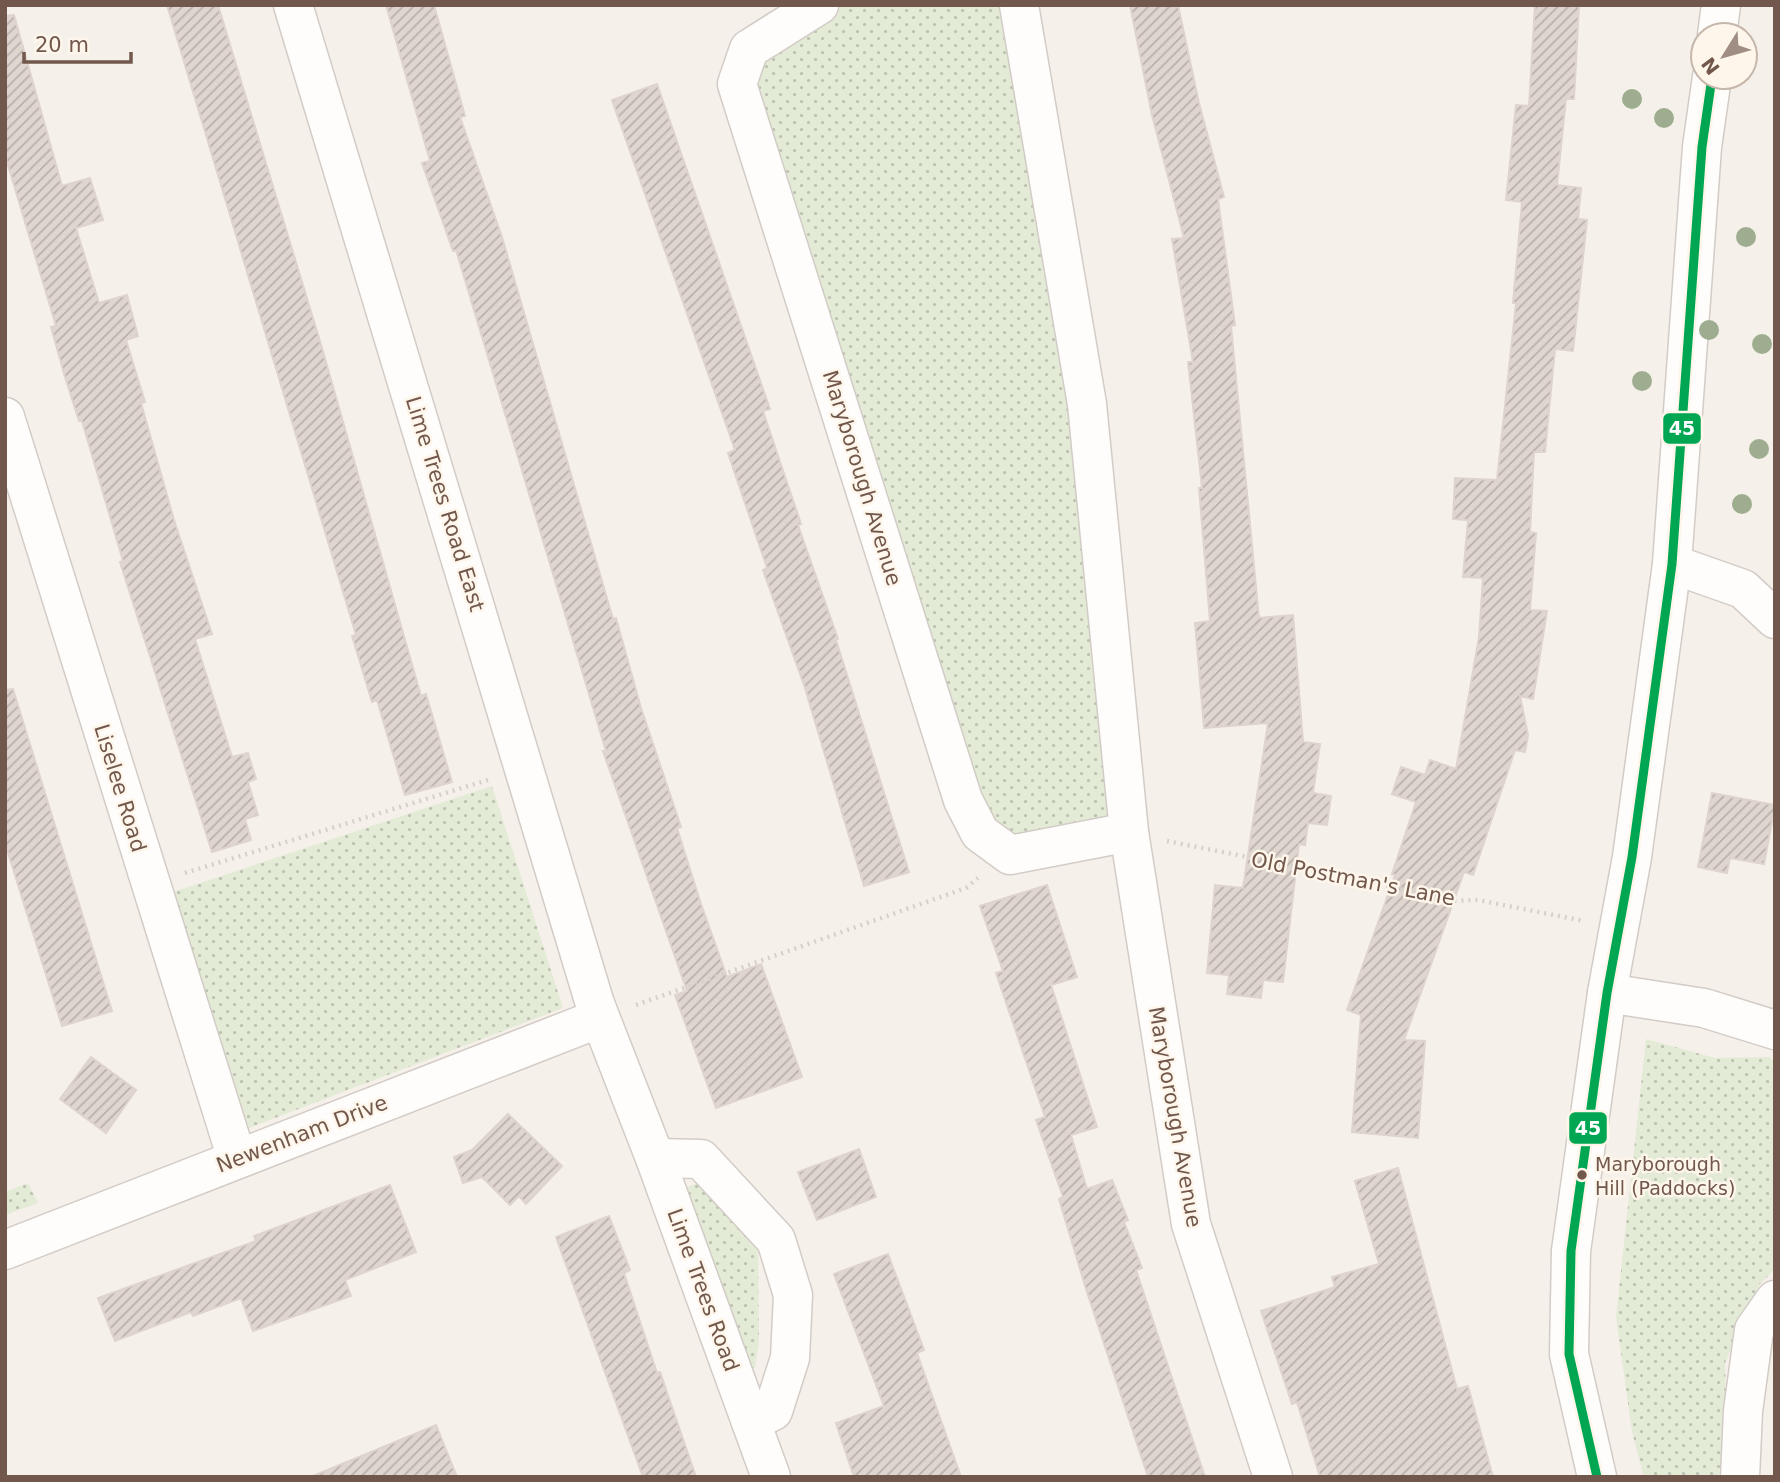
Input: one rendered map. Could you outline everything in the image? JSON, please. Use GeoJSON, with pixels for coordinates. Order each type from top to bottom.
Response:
{"type":"FeatureCollection","features":[{"type":"Feature","properties":{"kind":"street","name":"Lime Trees Road East"},"geometry":{"type":"LineString","coordinates":[[293,5],[598,1011]]}},
{"type":"Feature","properties":{"kind":"street","name":"Maryborough Avenue"},"geometry":{"type":"LineString","coordinates":[[819,5],[749,50],[737,84],[963,800],[980,833],[1010,855]]}},
{"type":"Feature","properties":{"kind":"street","name":"Maryborough Avenue"},"geometry":{"type":"LineString","coordinates":[[1019,5],[1087,404],[1129,832],[1191,1224],[1273,1477]]}},
{"type":"Feature","properties":{"kind":"street"},"geometry":{"type":"LineString","coordinates":[[1597,1477],[1569,1354],[1570,1264],[1607,993],[1619,928],[1672,564],[1702,147],[1710,91]]}},
{"type":"Feature","properties":{"kind":"street","name":"Liselee Road"},"geometry":{"type":"LineString","coordinates":[[5,417],[237,1159]]}},
{"type":"Feature","properties":{"kind":"street"},"geometry":{"type":"LineString","coordinates":[[1672,564],[1743,589],[1775,619]]}},
{"type":"Feature","properties":{"kind":"street"},"geometry":{"type":"LineString","coordinates":[[1010,855],[1129,832]]}},
{"type":"Feature","properties":{"kind":"street"},"geometry":{"type":"LineString","coordinates":[[1607,993],[1704,1008],[1775,1030]]}},
{"type":"Feature","properties":{"kind":"street","name":"Lime Trees Road"},"geometry":{"type":"LineString","coordinates":[[598,1011],[655,1158],[771,1477]]}},
{"type":"Feature","properties":{"kind":"street","name":"Newenham Drive"},"geometry":{"type":"LineString","coordinates":[[5,1250],[237,1159],[598,1011]]}},
{"type":"Feature","properties":{"kind":"street"},"geometry":{"type":"LineString","coordinates":[[655,1158],[701,1159],[776,1240],[793,1295],[790,1359],[774,1411],[751,1422]]}},
{"type":"Feature","properties":{"kind":"street"},"geometry":{"type":"LineString","coordinates":[[1741,1477],[1743,1411],[1754,1330],[1775,1300]]}},
{"type":"Feature","properties":{"kind":"path"},"geometry":{"type":"LineString","coordinates":[[150,884],[526,768]]}},
{"type":"Feature","properties":{"kind":"path","name":"Old Postman's Lane"},"geometry":{"type":"LineString","coordinates":[[1129,832],[1369,881],[1444,901],[1478,900],[1619,928]]}},
{"type":"Feature","properties":{"kind":"path"},"geometry":{"type":"LineString","coordinates":[[598,1011],[966,888],[1010,855]]}},
{"type":"Feature","properties":{"kind":"green space"},"geometry":{"type":"Polygon","coordinates":[[[819,5],[1012,5],[1129,832],[1010,855],[980,833],[737,84],[819,5]]]}},
{"type":"Feature","properties":{"kind":"green space"},"geometry":{"type":"Polygon","coordinates":[[[492,786],[563,1008],[249,1128],[173,892],[492,786]]]}},
{"type":"Feature","properties":{"kind":"green space"},"geometry":{"type":"Polygon","coordinates":[[[1646,1039],[1715,1058],[1769,1057],[1775,1062],[1775,1269],[1759,1285],[1725,1363],[1727,1429],[1718,1477],[1644,1477],[1632,1432],[1616,1317],[1646,1039]]]}},
{"type":"Feature","properties":{"kind":"green space"},"geometry":{"type":"Polygon","coordinates":[[[699,1182],[758,1240],[759,1342],[755,1367],[748,1371],[681,1190],[699,1182]]]}},
{"type":"Feature","properties":{"kind":"green space"},"geometry":{"type":"Polygon","coordinates":[[[28,1183],[38,1203],[5,1215],[5,1192],[28,1183]]]}},
{"type":"Feature","properties":{"kind":"building"},"geometry":{"type":"Polygon","coordinates":[[[167,5],[218,5],[322,348],[421,696],[426,694],[452,782],[405,795],[377,700],[372,702],[352,636],[356,635],[167,5]]]}},
{"type":"Feature","properties":{"kind":"building"},"geometry":{"type":"Polygon","coordinates":[[[386,5],[434,5],[465,116],[460,117],[502,237],[613,619],[616,618],[641,708],[681,827],[677,828],[701,904],[727,977],[761,964],[802,1077],[716,1108],[675,995],[687,991],[603,751],[606,751],[456,250],[453,251],[422,163],[430,161],[386,5]]]}},
{"type":"Feature","properties":{"kind":"building"},"geometry":{"type":"Polygon","coordinates":[[[1130,5],[1178,5],[1199,103],[1224,197],[1218,199],[1235,325],[1231,326],[1259,618],[1293,615],[1303,742],[1320,744],[1313,793],[1331,796],[1327,825],[1308,823],[1305,845],[1299,844],[1283,982],[1263,980],[1261,998],[1227,994],[1229,975],[1207,973],[1215,885],[1243,888],[1268,723],[1204,728],[1195,623],[1210,621],[1199,488],[1202,488],[1188,362],[1193,362],[1172,239],[1184,238],[1152,115],[1130,5]]]}},
{"type":"Feature","properties":{"kind":"building"},"geometry":{"type":"Polygon","coordinates":[[[1535,5],[1579,5],[1574,99],[1566,99],[1557,185],[1581,188],[1578,219],[1587,220],[1573,351],[1555,349],[1545,452],[1534,452],[1530,532],[1536,533],[1530,610],[1547,611],[1533,699],[1520,696],[1528,735],[1525,752],[1515,750],[1473,875],[1464,872],[1404,1040],[1425,1041],[1418,1138],[1352,1132],[1361,1015],[1347,1010],[1395,875],[1392,874],[1416,802],[1392,794],[1401,767],[1425,775],[1430,760],[1456,769],[1479,637],[1483,578],[1463,577],[1468,520],[1453,519],[1455,478],[1497,480],[1516,303],[1513,303],[1522,202],[1506,200],[1516,105],[1529,106],[1535,5]]]}},
{"type":"Feature","properties":{"kind":"building"},"geometry":{"type":"Polygon","coordinates":[[[14,15],[62,186],[90,178],[103,220],[76,228],[99,303],[127,295],[138,336],[126,340],[145,402],[141,403],[174,520],[212,634],[195,639],[232,757],[248,753],[256,779],[248,782],[258,815],[245,819],[251,840],[212,852],[120,562],[123,561],[82,421],[79,421],[65,377],[51,327],[56,326],[5,155],[5,16],[14,15]]]}},
{"type":"Feature","properties":{"kind":"building"},"geometry":{"type":"Polygon","coordinates":[[[657,84],[770,409],[763,411],[801,524],[798,525],[838,639],[836,640],[909,872],[864,886],[805,688],[763,570],[767,568],[728,453],[735,450],[612,100],[657,84]]]}},
{"type":"Feature","properties":{"kind":"building"},"geometry":{"type":"Polygon","coordinates":[[[13,689],[112,1011],[62,1026],[5,843],[5,690],[13,689]]]}},
{"type":"Feature","properties":{"kind":"building"},"geometry":{"type":"Polygon","coordinates":[[[1712,793],[1775,805],[1764,864],[1730,858],[1727,873],[1698,867],[1712,793]]]}},
{"type":"Feature","properties":{"kind":"building"},"geometry":{"type":"Polygon","coordinates":[[[1047,885],[1077,977],[1051,985],[1097,1127],[1071,1135],[1087,1189],[1112,1180],[1128,1220],[1124,1222],[1142,1268],[1136,1270],[1205,1477],[1148,1477],[1086,1289],[1059,1199],[1063,1197],[1036,1120],[1045,1117],[996,973],[1003,971],[980,906],[1047,885]]]}},
{"type":"Feature","properties":{"kind":"building"},"geometry":{"type":"Polygon","coordinates":[[[91,1057],[136,1090],[106,1133],[60,1099],[91,1057]]]}},
{"type":"Feature","properties":{"kind":"building"},"geometry":{"type":"Polygon","coordinates":[[[508,1114],[562,1166],[526,1204],[519,1196],[510,1205],[482,1177],[463,1183],[454,1157],[472,1150],[508,1114]]]}},
{"type":"Feature","properties":{"kind":"building"},"geometry":{"type":"Polygon","coordinates":[[[859,1149],[876,1197],[817,1220],[798,1172],[859,1149]]]}},
{"type":"Feature","properties":{"kind":"building"},"geometry":{"type":"Polygon","coordinates":[[[1398,1168],[1457,1389],[1468,1386],[1493,1477],[1320,1477],[1297,1402],[1292,1404],[1261,1311],[1335,1287],[1332,1277],[1379,1264],[1355,1181],[1398,1168]]]}},
{"type":"Feature","properties":{"kind":"building"},"geometry":{"type":"Polygon","coordinates":[[[390,1185],[416,1252],[345,1280],[351,1296],[253,1331],[241,1298],[193,1316],[191,1312],[115,1341],[98,1298],[256,1241],[254,1236],[390,1185]]]}},
{"type":"Feature","properties":{"kind":"building"},"geometry":{"type":"Polygon","coordinates":[[[609,1216],[630,1270],[624,1273],[657,1373],[660,1372],[696,1477],[643,1477],[556,1237],[609,1216]]]}},
{"type":"Feature","properties":{"kind":"building"},"geometry":{"type":"Polygon","coordinates":[[[888,1254],[924,1350],[917,1353],[961,1477],[854,1477],[836,1423],[884,1406],[834,1274],[888,1254]]]}},
{"type":"Feature","properties":{"kind":"building"},"geometry":{"type":"Polygon","coordinates":[[[436,1425],[457,1477],[313,1477],[313,1476],[436,1425]]]}},
{"type":"Feature","properties":{"kind":"transit line","name":"45"},"geometry":{"type":"LineString","coordinates":[[1597,1477],[1569,1354],[1571,1251],[1607,993],[1632,857],[1672,564],[1702,147],[1710,91]]}},
{"type":"Feature","properties":{"kind":"place","name":"Maryborough Hill (Paddocks)"},"geometry":{"type":"Point","coordinates":[1582,1175]}}]}
